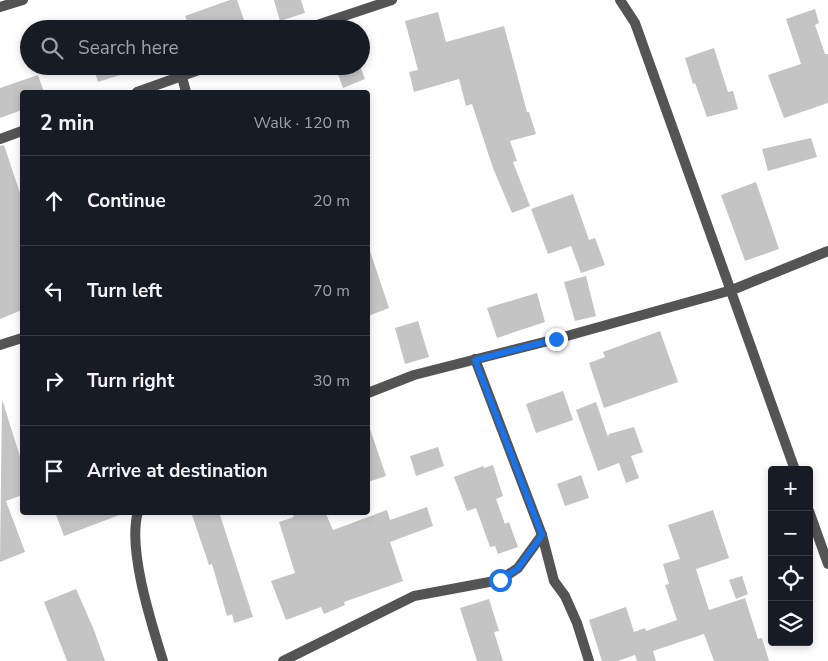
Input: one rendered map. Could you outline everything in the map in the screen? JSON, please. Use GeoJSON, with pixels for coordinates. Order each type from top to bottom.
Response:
{"type":"FeatureCollection","features":[{"type":"Feature","properties":{"kind":"street"},"geometry":{"type":"LineString","coordinates":[[0,7],[23,0]]}},
{"type":"Feature","properties":{"kind":"street"},"geometry":{"type":"LineString","coordinates":[[333,20],[392,0]]}},
{"type":"Feature","properties":{"kind":"street"},"geometry":{"type":"LineString","coordinates":[[620,0],[635,23],[794,466]]}},
{"type":"Feature","properties":{"kind":"street"},"geometry":{"type":"LineString","coordinates":[[143,90],[187,75]]}},
{"type":"Feature","properties":{"kind":"street"},"geometry":{"type":"LineString","coordinates":[[182,77],[185,90]]}},
{"type":"Feature","properties":{"kind":"street"},"geometry":{"type":"LineString","coordinates":[[0,139],[20,133]]}},
{"type":"Feature","properties":{"kind":"street"},"geometry":{"type":"LineString","coordinates":[[370,392],[414,375],[732,290],[828,251]]}},
{"type":"Feature","properties":{"kind":"street"},"geometry":{"type":"LineString","coordinates":[[0,345],[20,339]]}},
{"type":"Feature","properties":{"kind":"street"},"geometry":{"type":"LineString","coordinates":[[475,360],[542,535],[554,581],[565,596],[574,616],[589,661]]}},
{"type":"Feature","properties":{"kind":"street"},"geometry":{"type":"LineString","coordinates":[[138,515],[136,536],[143,596],[163,661]]}},
{"type":"Feature","properties":{"kind":"street"},"geometry":{"type":"LineString","coordinates":[[813,522],[828,564]]}},
{"type":"Feature","properties":{"kind":"street"},"geometry":{"type":"LineString","coordinates":[[283,661],[414,596],[500,580],[518,568],[542,535]]}},
{"type":"Feature","properties":{"kind":"building"},"geometry":{"type":"Polygon","coordinates":[[[230,0],[237,0],[244,20],[187,20],[185,16],[230,0]]]}},
{"type":"Feature","properties":{"kind":"building"},"geometry":{"type":"Polygon","coordinates":[[[274,0],[301,0],[305,13],[280,20],[274,0]]]}},
{"type":"Feature","properties":{"kind":"building"},"geometry":{"type":"Polygon","coordinates":[[[815,9],[819,23],[815,25],[825,54],[828,54],[828,103],[784,118],[768,75],[801,64],[786,19],[815,9]]]}},
{"type":"Feature","properties":{"kind":"building"},"geometry":{"type":"Polygon","coordinates":[[[438,12],[446,42],[504,26],[527,112],[529,112],[536,134],[510,141],[517,161],[513,162],[530,206],[512,213],[493,168],[472,104],[466,106],[459,79],[414,92],[409,72],[418,70],[405,21],[438,12]]]}},
{"type":"Feature","properties":{"kind":"building"},"geometry":{"type":"Polygon","coordinates":[[[714,48],[728,92],[733,91],[738,109],[707,117],[695,83],[693,84],[685,58],[714,48]]]}},
{"type":"Feature","properties":{"kind":"building"},"geometry":{"type":"Polygon","coordinates":[[[38,75],[43,90],[20,90],[20,111],[0,118],[0,88],[38,75]]]}},
{"type":"Feature","properties":{"kind":"building"},"geometry":{"type":"Polygon","coordinates":[[[96,75],[120,75],[98,82],[96,75]]]}},
{"type":"Feature","properties":{"kind":"building"},"geometry":{"type":"Polygon","coordinates":[[[338,75],[363,75],[365,79],[343,88],[338,75]]]}},
{"type":"Feature","properties":{"kind":"building"},"geometry":{"type":"Polygon","coordinates":[[[811,138],[817,157],[768,171],[762,149],[811,138]]]}},
{"type":"Feature","properties":{"kind":"building"},"geometry":{"type":"Polygon","coordinates":[[[4,145],[20,193],[20,311],[0,319],[0,146],[4,145]]]}},
{"type":"Feature","properties":{"kind":"building"},"geometry":{"type":"Polygon","coordinates":[[[756,182],[779,249],[745,261],[721,195],[756,182]]]}},
{"type":"Feature","properties":{"kind":"building"},"geometry":{"type":"Polygon","coordinates":[[[573,194],[589,240],[595,238],[605,265],[581,273],[571,246],[548,254],[531,209],[573,194]]]}},
{"type":"Feature","properties":{"kind":"building"},"geometry":{"type":"Polygon","coordinates":[[[370,251],[389,308],[370,315],[370,251]]]}},
{"type":"Feature","properties":{"kind":"building"},"geometry":{"type":"Polygon","coordinates":[[[586,276],[596,316],[575,321],[564,282],[586,276]]]}},
{"type":"Feature","properties":{"kind":"building"},"geometry":{"type":"Polygon","coordinates":[[[537,293],[545,322],[497,338],[487,308],[537,293]]]}},
{"type":"Feature","properties":{"kind":"building"},"geometry":{"type":"Polygon","coordinates":[[[418,321],[429,357],[405,364],[395,328],[418,321]]]}},
{"type":"Feature","properties":{"kind":"building"},"geometry":{"type":"Polygon","coordinates":[[[660,331],[678,382],[604,408],[589,363],[605,357],[603,352],[660,331]]]}},
{"type":"Feature","properties":{"kind":"building"},"geometry":{"type":"Polygon","coordinates":[[[563,391],[573,420],[536,433],[526,404],[563,391]]]}},
{"type":"Feature","properties":{"kind":"building"},"geometry":{"type":"Polygon","coordinates":[[[2,399],[20,457],[20,496],[6,501],[25,552],[0,562],[2,399]]]}},
{"type":"Feature","properties":{"kind":"building"},"geometry":{"type":"Polygon","coordinates":[[[596,402],[608,437],[609,434],[634,427],[643,452],[631,456],[639,478],[626,483],[619,463],[598,471],[576,410],[596,402]]]}},
{"type":"Feature","properties":{"kind":"building"},"geometry":{"type":"Polygon","coordinates":[[[370,429],[386,476],[370,481],[370,429]]]}},
{"type":"Feature","properties":{"kind":"building"},"geometry":{"type":"Polygon","coordinates":[[[438,447],[444,466],[416,476],[410,456],[438,447]]]}},
{"type":"Feature","properties":{"kind":"building"},"geometry":{"type":"Polygon","coordinates":[[[493,465],[503,496],[496,499],[505,524],[509,522],[518,547],[498,554],[495,546],[490,547],[476,508],[467,511],[454,477],[483,466],[484,468],[493,465]]]}},
{"type":"Feature","properties":{"kind":"building"},"geometry":{"type":"Polygon","coordinates":[[[581,475],[589,498],[565,506],[557,484],[581,475]]]}},
{"type":"Feature","properties":{"kind":"building"},"geometry":{"type":"Polygon","coordinates":[[[427,507],[433,526],[390,542],[403,581],[344,602],[345,605],[324,614],[321,607],[286,620],[271,581],[295,573],[279,522],[294,517],[293,515],[326,515],[333,530],[387,510],[390,520],[427,507]]]}},
{"type":"Feature","properties":{"kind":"building"},"geometry":{"type":"Polygon","coordinates":[[[713,510],[729,558],[696,569],[709,610],[745,598],[758,639],[762,638],[769,661],[714,661],[704,634],[653,651],[656,661],[637,661],[635,655],[618,661],[602,661],[589,620],[626,607],[634,632],[645,628],[646,631],[677,620],[665,585],[669,584],[663,564],[680,559],[668,525],[713,510]]]}},
{"type":"Feature","properties":{"kind":"building"},"geometry":{"type":"Polygon","coordinates":[[[56,515],[119,515],[64,536],[56,515]]]}},
{"type":"Feature","properties":{"kind":"building"},"geometry":{"type":"Polygon","coordinates":[[[192,515],[220,515],[253,617],[234,623],[232,614],[227,616],[212,564],[209,565],[192,515]]]}},
{"type":"Feature","properties":{"kind":"building"},"geometry":{"type":"Polygon","coordinates":[[[742,576],[748,594],[736,599],[729,580],[742,576]]]}},
{"type":"Feature","properties":{"kind":"building"},"geometry":{"type":"Polygon","coordinates":[[[76,589],[105,661],[67,661],[44,602],[76,589]]]}},
{"type":"Feature","properties":{"kind":"building"},"geometry":{"type":"Polygon","coordinates":[[[489,599],[499,631],[494,632],[503,661],[477,661],[460,608],[489,599]]]}},
{"type":"Feature","properties":{"kind":"route"},"geometry":{"type":"LineString","coordinates":[[500,580],[518,568],[542,535],[475,360],[556,339]]}}]}
